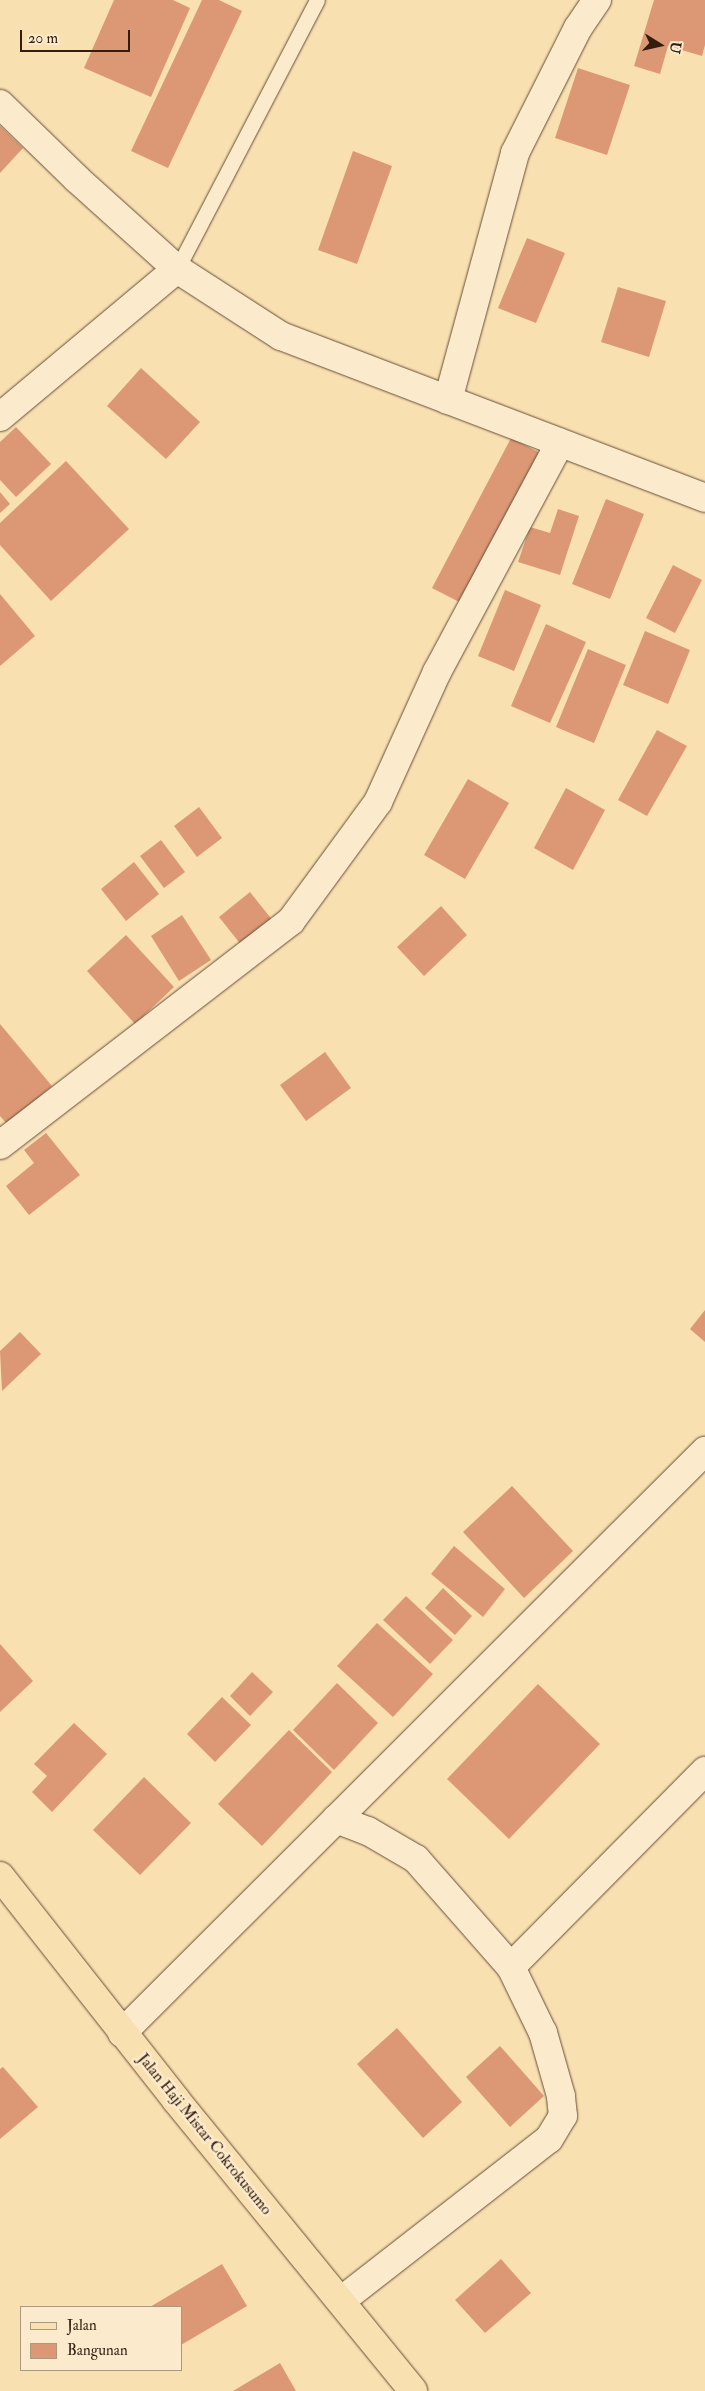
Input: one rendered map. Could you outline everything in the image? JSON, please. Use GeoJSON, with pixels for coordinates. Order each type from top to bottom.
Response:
{"type":"FeatureCollection","features":[{"type":"Feature","properties":{"kind":"main road","name":"Jalan Haji Mistar Cokrokusumo"},"geometry":{"type":"LineString","coordinates":[[0,1876],[122,2032],[342,2300],[413,2391]]}},
{"type":"Feature","properties":{"kind":"street"},"geometry":{"type":"LineString","coordinates":[[448,400],[515,153],[578,28],[597,0]]}},
{"type":"Feature","properties":{"kind":"street"},"geometry":{"type":"LineString","coordinates":[[0,104],[77,180],[177,269],[281,336],[705,498]]}},
{"type":"Feature","properties":{"kind":"street"},"geometry":{"type":"LineString","coordinates":[[0,417],[177,269]]}},
{"type":"Feature","properties":{"kind":"street"},"geometry":{"type":"LineString","coordinates":[[0,1145],[291,921],[378,802],[437,672],[560,443]]}},
{"type":"Feature","properties":{"kind":"street"},"geometry":{"type":"LineString","coordinates":[[122,2032],[705,1451]]}},
{"type":"Feature","properties":{"kind":"street"},"geometry":{"type":"LineString","coordinates":[[511,1967],[705,1771]]}},
{"type":"Feature","properties":{"kind":"street"},"geometry":{"type":"LineString","coordinates":[[336,1819],[368,1831],[416,1859],[511,1967],[543,2033],[561,2096],[563,2116],[549,2139],[342,2300]]}},
{"type":"Feature","properties":{"kind":"lane"},"geometry":{"type":"LineString","coordinates":[[177,269],[316,0]]}},
{"type":"Feature","properties":{"kind":"building"},"geometry":{"type":"Polygon","coordinates":[[[114,0],[173,0],[190,8],[151,97],[84,68],[114,0]]]}},
{"type":"Feature","properties":{"kind":"building"},"geometry":{"type":"Polygon","coordinates":[[[202,0],[219,0],[242,11],[168,168],[131,151],[202,0]]]}},
{"type":"Feature","properties":{"kind":"building"},"geometry":{"type":"Polygon","coordinates":[[[654,0],[705,0],[705,45],[702,56],[668,46],[660,74],[634,66],[654,0]]]}},
{"type":"Feature","properties":{"kind":"building"},"geometry":{"type":"Polygon","coordinates":[[[578,68],[630,85],[607,155],[555,138],[578,68]]]}},
{"type":"Feature","properties":{"kind":"building"},"geometry":{"type":"Polygon","coordinates":[[[0,126],[23,148],[0,173],[0,126]]]}},
{"type":"Feature","properties":{"kind":"building"},"geometry":{"type":"Polygon","coordinates":[[[353,151],[392,166],[357,264],[318,250],[353,151]]]}},
{"type":"Feature","properties":{"kind":"building"},"geometry":{"type":"Polygon","coordinates":[[[527,238],[565,253],[536,323],[498,308],[527,238]]]}},
{"type":"Feature","properties":{"kind":"building"},"geometry":{"type":"Polygon","coordinates":[[[618,287],[666,301],[649,357],[601,342],[618,287]]]}},
{"type":"Feature","properties":{"kind":"building"},"geometry":{"type":"Polygon","coordinates":[[[141,368],[200,422],[166,459],[107,406],[141,368]]]}},
{"type":"Feature","properties":{"kind":"building"},"geometry":{"type":"Polygon","coordinates":[[[16,427],[51,464],[16,497],[0,480],[0,442],[16,427]]]}},
{"type":"Feature","properties":{"kind":"building"},"geometry":{"type":"Polygon","coordinates":[[[511,438],[546,456],[467,606],[432,588],[511,438]]]}},
{"type":"Feature","properties":{"kind":"building"},"geometry":{"type":"Polygon","coordinates":[[[66,461],[129,529],[51,601],[0,545],[0,523],[66,461]]]}},
{"type":"Feature","properties":{"kind":"building"},"geometry":{"type":"Polygon","coordinates":[[[0,492],[10,504],[0,513],[0,492]]]}},
{"type":"Feature","properties":{"kind":"building"},"geometry":{"type":"Polygon","coordinates":[[[606,499],[644,514],[610,599],[572,584],[606,499]]]}},
{"type":"Feature","properties":{"kind":"building"},"geometry":{"type":"Polygon","coordinates":[[[558,509],[579,516],[560,575],[518,562],[530,527],[550,533],[558,509]]]}},
{"type":"Feature","properties":{"kind":"building"},"geometry":{"type":"Polygon","coordinates":[[[673,565],[702,580],[675,633],[646,618],[673,565]]]}},
{"type":"Feature","properties":{"kind":"building"},"geometry":{"type":"Polygon","coordinates":[[[505,590],[541,605],[514,671],[478,656],[505,590]]]}},
{"type":"Feature","properties":{"kind":"building"},"geometry":{"type":"Polygon","coordinates":[[[0,594],[35,636],[0,666],[0,594]]]}},
{"type":"Feature","properties":{"kind":"building"},"geometry":{"type":"Polygon","coordinates":[[[546,624],[586,642],[550,723],[511,706],[546,624]]]}},
{"type":"Feature","properties":{"kind":"building"},"geometry":{"type":"Polygon","coordinates":[[[645,631],[690,650],[668,704],[623,685],[645,631]]]}},
{"type":"Feature","properties":{"kind":"building"},"geometry":{"type":"Polygon","coordinates":[[[588,649],[626,665],[594,743],[556,727],[588,649]]]}},
{"type":"Feature","properties":{"kind":"building"},"geometry":{"type":"Polygon","coordinates":[[[657,730],[687,746],[647,816],[618,800],[657,730]]]}},
{"type":"Feature","properties":{"kind":"building"},"geometry":{"type":"Polygon","coordinates":[[[468,779],[509,803],[465,879],[424,855],[468,779]]]}},
{"type":"Feature","properties":{"kind":"building"},"geometry":{"type":"Polygon","coordinates":[[[566,788],[605,810],[573,870],[534,848],[566,788]]]}},
{"type":"Feature","properties":{"kind":"building"},"geometry":{"type":"Polygon","coordinates":[[[199,807],[222,838],[197,857],[174,826],[199,807]]]}},
{"type":"Feature","properties":{"kind":"building"},"geometry":{"type":"Polygon","coordinates":[[[161,840],[185,872],[164,888],[140,856],[161,840]]]}},
{"type":"Feature","properties":{"kind":"building"},"geometry":{"type":"Polygon","coordinates":[[[134,862],[159,894],[126,921],[101,889],[134,862]]]}},
{"type":"Feature","properties":{"kind":"building"},"geometry":{"type":"Polygon","coordinates":[[[250,892],[277,926],[246,951],[219,917],[250,892]]]}},
{"type":"Feature","properties":{"kind":"building"},"geometry":{"type":"Polygon","coordinates":[[[441,906],[467,935],[424,976],[397,947],[441,906]]]}},
{"type":"Feature","properties":{"kind":"building"},"geometry":{"type":"Polygon","coordinates":[[[182,915],[211,960],[179,981],[151,936],[182,915]]]}},
{"type":"Feature","properties":{"kind":"building"},"geometry":{"type":"Polygon","coordinates":[[[126,935],[174,987],[135,1024],[87,971],[126,935]]]}},
{"type":"Feature","properties":{"kind":"building"},"geometry":{"type":"Polygon","coordinates":[[[0,1024],[52,1086],[7,1124],[0,1116],[0,1024]]]}},
{"type":"Feature","properties":{"kind":"building"},"geometry":{"type":"Polygon","coordinates":[[[325,1052],[351,1088],[306,1121],[280,1085],[325,1052]]]}},
{"type":"Feature","properties":{"kind":"building"},"geometry":{"type":"Polygon","coordinates":[[[46,1133],[80,1175],[29,1215],[6,1186],[34,1163],[24,1150],[46,1133]]]}},
{"type":"Feature","properties":{"kind":"building"},"geometry":{"type":"Polygon","coordinates":[[[705,1310],[705,1342],[690,1329],[705,1310]]]}},
{"type":"Feature","properties":{"kind":"building"},"geometry":{"type":"Polygon","coordinates":[[[20,1332],[41,1354],[2,1391],[0,1351],[20,1332]]]}},
{"type":"Feature","properties":{"kind":"building"},"geometry":{"type":"Polygon","coordinates":[[[512,1486],[573,1551],[524,1598],[463,1532],[512,1486]]]}},
{"type":"Feature","properties":{"kind":"building"},"geometry":{"type":"Polygon","coordinates":[[[454,1546],[505,1589],[483,1617],[431,1574],[454,1546]]]}},
{"type":"Feature","properties":{"kind":"building"},"geometry":{"type":"Polygon","coordinates":[[[443,1588],[472,1616],[455,1635],[425,1608],[443,1588]]]}},
{"type":"Feature","properties":{"kind":"building"},"geometry":{"type":"Polygon","coordinates":[[[406,1596],[453,1640],[430,1664],[383,1620],[406,1596]]]}},
{"type":"Feature","properties":{"kind":"building"},"geometry":{"type":"Polygon","coordinates":[[[377,1623],[433,1674],[393,1717],[337,1666],[377,1623]]]}},
{"type":"Feature","properties":{"kind":"building"},"geometry":{"type":"Polygon","coordinates":[[[0,1644],[33,1681],[0,1712],[0,1644]]]}},
{"type":"Feature","properties":{"kind":"building"},"geometry":{"type":"Polygon","coordinates":[[[252,1672],[273,1692],[250,1716],[230,1696],[252,1672]]]}},
{"type":"Feature","properties":{"kind":"building"},"geometry":{"type":"Polygon","coordinates":[[[337,1683],[378,1723],[334,1770],[293,1730],[337,1683]]]}},
{"type":"Feature","properties":{"kind":"building"},"geometry":{"type":"Polygon","coordinates":[[[538,1684],[600,1744],[509,1839],[447,1779],[538,1684]]]}},
{"type":"Feature","properties":{"kind":"building"},"geometry":{"type":"Polygon","coordinates":[[[222,1697],[251,1725],[215,1762],[187,1734],[222,1697]]]}},
{"type":"Feature","properties":{"kind":"building"},"geometry":{"type":"Polygon","coordinates":[[[74,1723],[107,1754],[52,1812],[32,1792],[47,1776],[34,1764],[74,1723]]]}},
{"type":"Feature","properties":{"kind":"building"},"geometry":{"type":"Polygon","coordinates":[[[289,1730],[332,1772],[262,1846],[218,1804],[289,1730]]]}},
{"type":"Feature","properties":{"kind":"building"},"geometry":{"type":"Polygon","coordinates":[[[144,1777],[191,1823],[140,1875],[93,1830],[144,1777]]]}},
{"type":"Feature","properties":{"kind":"building"},"geometry":{"type":"Polygon","coordinates":[[[397,2028],[462,2102],[423,2138],[357,2064],[397,2028]]]}},
{"type":"Feature","properties":{"kind":"building"},"geometry":{"type":"Polygon","coordinates":[[[500,2046],[544,2096],[510,2127],[466,2077],[500,2046]]]}},
{"type":"Feature","properties":{"kind":"building"},"geometry":{"type":"Polygon","coordinates":[[[3,2067],[38,2107],[0,2139],[0,2069],[3,2067]]]}},
{"type":"Feature","properties":{"kind":"building"},"geometry":{"type":"Polygon","coordinates":[[[501,2259],[531,2293],[485,2333],[455,2300],[501,2259]]]}},
{"type":"Feature","properties":{"kind":"building"},"geometry":{"type":"Polygon","coordinates":[[[222,2264],[247,2306],[182,2344],[182,2306],[152,2306],[222,2264]]]}},
{"type":"Feature","properties":{"kind":"building"},"geometry":{"type":"Polygon","coordinates":[[[280,2363],[296,2391],[233,2391],[280,2363]]]}}]}
